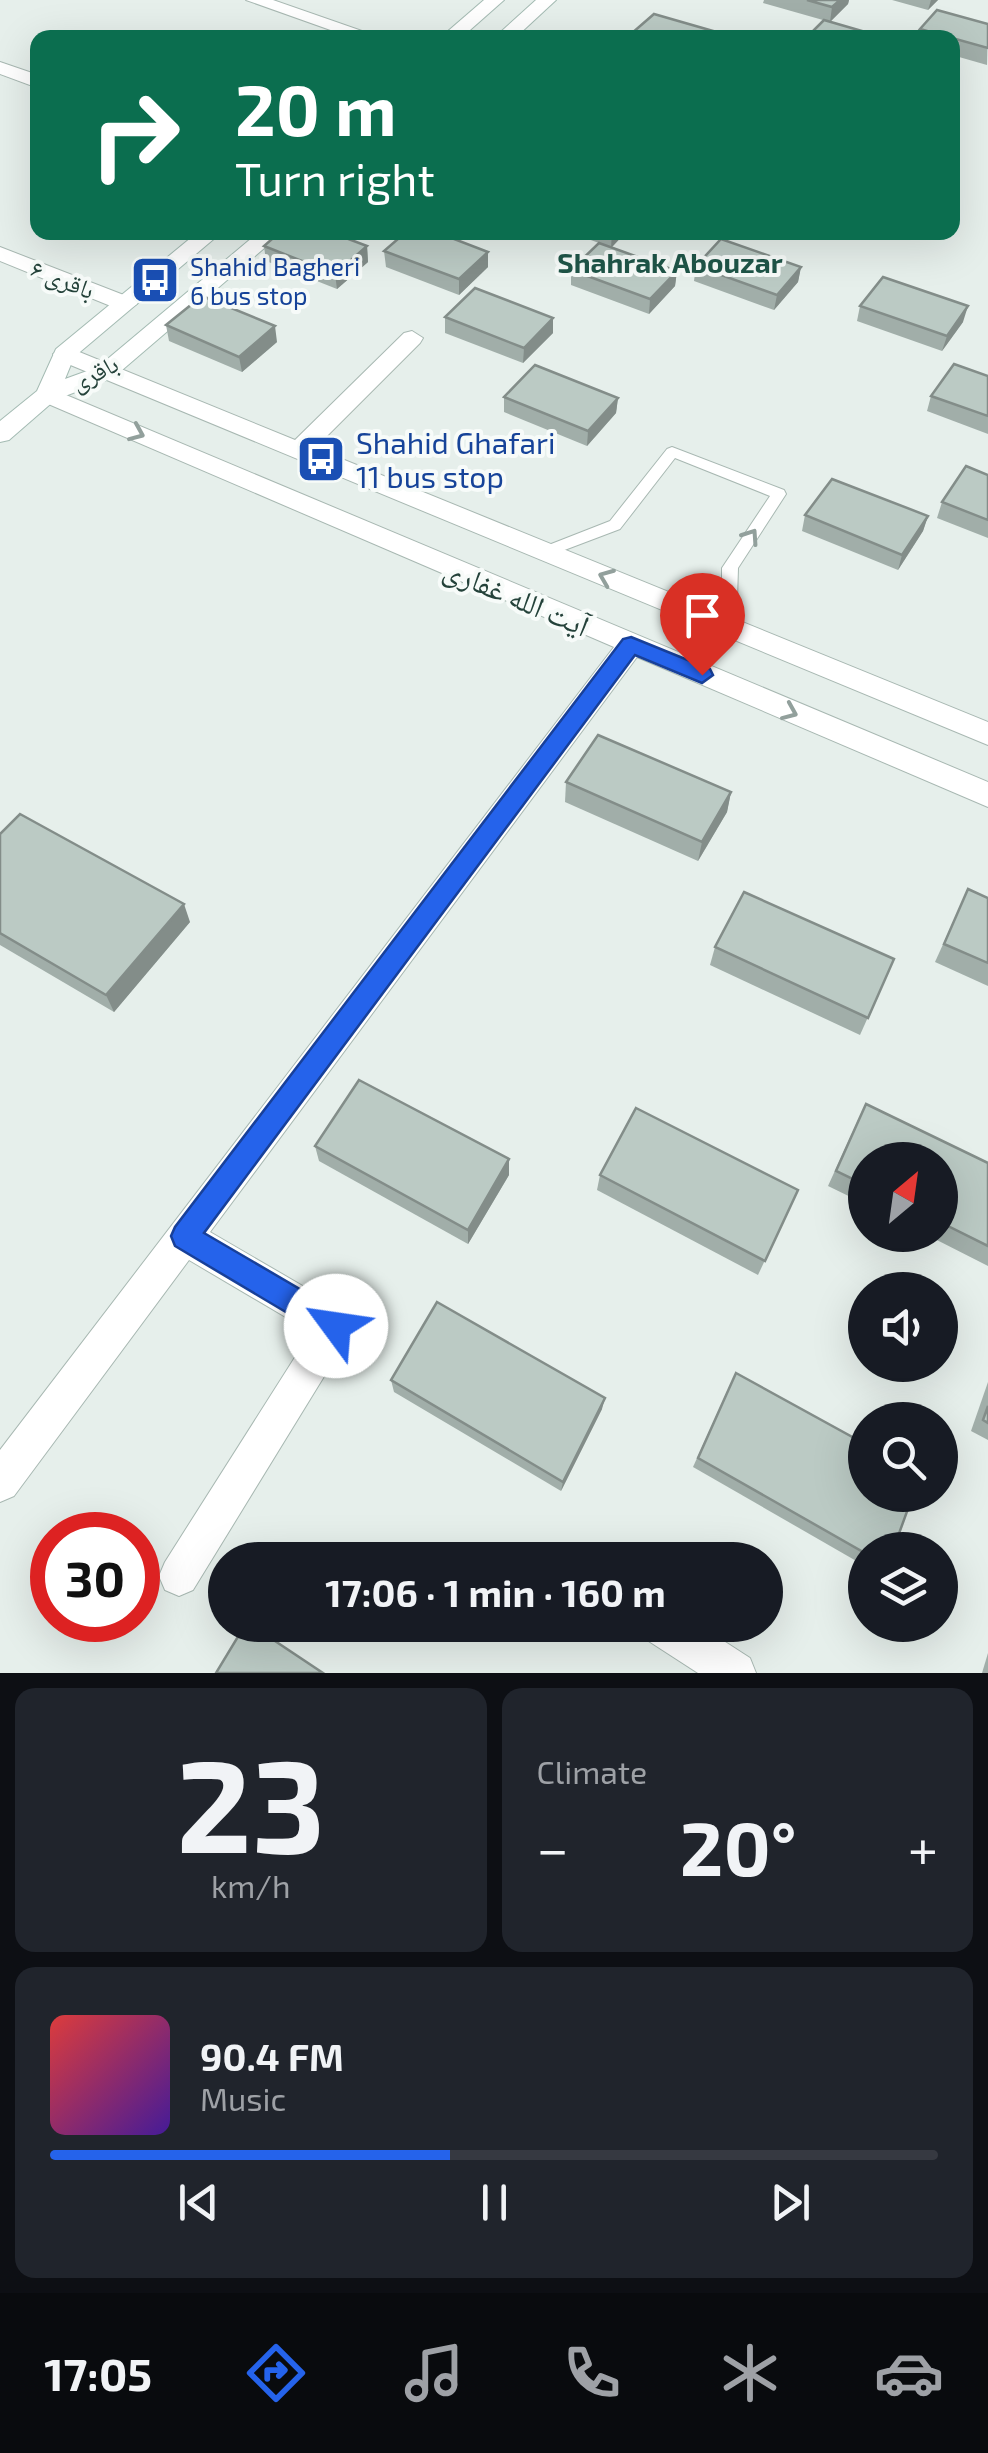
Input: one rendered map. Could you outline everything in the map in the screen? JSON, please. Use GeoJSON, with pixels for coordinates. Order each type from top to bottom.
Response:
{"type":"FeatureCollection","features":[{"type":"Feature","properties":{"kind":"street"},"geometry":{"type":"LineString","coordinates":[[255,0],[348,30]]}},
{"type":"Feature","properties":{"kind":"street"},"geometry":{"type":"LineString","coordinates":[[512,30],[547,0]]}},
{"type":"Feature","properties":{"kind":"street"},"geometry":{"type":"LineString","coordinates":[[459,30],[490,4],[524,20]]}},
{"type":"Feature","properties":{"kind":"street"},"geometry":{"type":"LineString","coordinates":[[0,68],[30,79]]}},
{"type":"Feature","properties":{"kind":"street","name":"باقری"},"geometry":{"type":"LineString","coordinates":[[47,395],[64,354],[202,240]]}},
{"type":"Feature","properties":{"kind":"street","name":"باقری"},"geometry":{"type":"LineString","coordinates":[[47,395],[106,372],[264,240]]}},
{"type":"Feature","properties":{"kind":"street","name":"باقری ۶"},"geometry":{"type":"LineString","coordinates":[[0,253],[126,304]]}},
{"type":"Feature","properties":{"kind":"street"},"geometry":{"type":"LineString","coordinates":[[299,450],[412,338]]}},
{"type":"Feature","properties":{"kind":"street","name":"آیت الله غفاری"},"geometry":{"type":"LineString","coordinates":[[64,354],[988,734]]}},
{"type":"Feature","properties":{"kind":"street"},"geometry":{"type":"LineString","coordinates":[[0,434],[47,395]]}},
{"type":"Feature","properties":{"kind":"street","name":"آیت الله غفاری"},"geometry":{"type":"LineString","coordinates":[[47,395],[988,795]]}},
{"type":"Feature","properties":{"kind":"street"},"geometry":{"type":"LineString","coordinates":[[0,1482],[631,645]]}},
{"type":"Feature","properties":{"kind":"street"},"geometry":{"type":"LineString","coordinates":[[179,1576],[336,1326],[185,1236]]}},
{"type":"Feature","properties":{"kind":"street"},"geometry":{"type":"LineString","coordinates":[[688,1642],[735,1673]]}},
{"type":"Feature","properties":{"kind":"lane"},"geometry":{"type":"LineString","coordinates":[[546,552],[614,525],[672,452],[779,494],[730,568],[730,628]]}},
{"type":"Feature","properties":{"kind":"building"},"geometry":{"type":"Polygon","coordinates":[[[807,0],[840,0],[832,7],[807,0]]]}},
{"type":"Feature","properties":{"kind":"building"},"geometry":{"type":"Polygon","coordinates":[[[937,10],[988,24],[988,48],[960,40],[960,30],[920,29],[937,10]]]}},
{"type":"Feature","properties":{"kind":"building"},"geometry":{"type":"Polygon","coordinates":[[[654,14],[710,30],[635,30],[654,14]]]}},
{"type":"Feature","properties":{"kind":"building"},"geometry":{"type":"Polygon","coordinates":[[[824,20],[858,30],[814,30],[824,20]]]}},
{"type":"Feature","properties":{"kind":"building"},"geometry":{"type":"Polygon","coordinates":[[[271,240],[351,240],[367,246],[335,274],[264,246],[271,240]]]}},
{"type":"Feature","properties":{"kind":"building"},"geometry":{"type":"Polygon","coordinates":[[[397,240],[457,240],[488,252],[459,279],[384,251],[397,240]]]}},
{"type":"Feature","properties":{"kind":"building"},"geometry":{"type":"Polygon","coordinates":[[[724,240],[801,267],[777,295],[696,266],[724,240]]]}},
{"type":"Feature","properties":{"kind":"building"},"geometry":{"type":"Polygon","coordinates":[[[599,243],[677,271],[650,299],[571,270],[599,243]]]}},
{"type":"Feature","properties":{"kind":"building"},"geometry":{"type":"Polygon","coordinates":[[[883,277],[968,306],[947,336],[860,306],[883,277]]]}},
{"type":"Feature","properties":{"kind":"building"},"geometry":{"type":"Polygon","coordinates":[[[475,288],[553,318],[524,348],[445,317],[475,288]]]}},
{"type":"Feature","properties":{"kind":"building"},"geometry":{"type":"Polygon","coordinates":[[[202,296],[275,326],[239,357],[166,325],[202,296]]]}},
{"type":"Feature","properties":{"kind":"building"},"geometry":{"type":"Polygon","coordinates":[[[954,364],[988,376],[988,416],[931,396],[954,364]]]}},
{"type":"Feature","properties":{"kind":"building"},"geometry":{"type":"Polygon","coordinates":[[[535,365],[618,398],[588,431],[504,397],[535,365]]]}},
{"type":"Feature","properties":{"kind":"building"},"geometry":{"type":"Polygon","coordinates":[[[966,466],[988,475],[988,520],[942,502],[966,466]]]}},
{"type":"Feature","properties":{"kind":"building"},"geometry":{"type":"Polygon","coordinates":[[[832,479],[928,516],[902,555],[805,515],[832,479]]]}},
{"type":"Feature","properties":{"kind":"building"},"geometry":{"type":"Polygon","coordinates":[[[598,735],[731,792],[702,842],[566,782],[598,735]]]}},
{"type":"Feature","properties":{"kind":"building"},"geometry":{"type":"Polygon","coordinates":[[[20,814],[184,904],[106,995],[0,933],[0,834],[20,814]]]}},
{"type":"Feature","properties":{"kind":"building"},"geometry":{"type":"Polygon","coordinates":[[[968,889],[988,898],[988,963],[944,944],[968,889]]]}},
{"type":"Feature","properties":{"kind":"building"},"geometry":{"type":"Polygon","coordinates":[[[744,892],[894,959],[868,1018],[715,947],[744,892]]]}},
{"type":"Feature","properties":{"kind":"building"},"geometry":{"type":"Polygon","coordinates":[[[359,1080],[509,1159],[468,1230],[315,1146],[359,1080]]]}},
{"type":"Feature","properties":{"kind":"building"},"geometry":{"type":"Polygon","coordinates":[[[866,1104],[945,1142],[849,1142],[866,1104]]]}},
{"type":"Feature","properties":{"kind":"building"},"geometry":{"type":"Polygon","coordinates":[[[636,1108],[798,1190],[765,1261],[600,1175],[636,1108]]]}},
{"type":"Feature","properties":{"kind":"building"},"geometry":{"type":"Polygon","coordinates":[[[848,1144],[848,1177],[836,1171],[848,1144]]]}},
{"type":"Feature","properties":{"kind":"building"},"geometry":{"type":"Polygon","coordinates":[[[958,1148],[988,1163],[988,1246],[958,1231],[958,1148]]]}},
{"type":"Feature","properties":{"kind":"building"},"geometry":{"type":"Polygon","coordinates":[[[437,1302],[605,1398],[563,1482],[391,1380],[437,1302]]]}},
{"type":"Feature","properties":{"kind":"building"},"geometry":{"type":"Polygon","coordinates":[[[736,1373],[848,1435],[848,1512],[907,1512],[900,1532],[848,1532],[848,1543],[698,1458],[736,1373]]]}},
{"type":"Feature","properties":{"kind":"building"},"geometry":{"type":"Polygon","coordinates":[[[235,1642],[276,1642],[323,1673],[216,1673],[235,1642]]]}},
{"type":"Feature","properties":{"kind":"place","name":"Shahid Bagheri 6 bus stop"},"geometry":{"type":"Point","coordinates":[155,280]}},
{"type":"Feature","properties":{"kind":"place","name":"Shahid Ghafari 11 bus stop"},"geometry":{"type":"Point","coordinates":[321,459]}},
{"type":"Feature","properties":{"kind":"district","name":"Shahrak Abouzar"},"geometry":{"type":"Point","coordinates":[670,262]}},
{"type":"Feature","properties":{"kind":"route"},"geometry":{"type":"LineString","coordinates":[[336,1326],[185,1236],[631,645],[702,675]]}}]}
